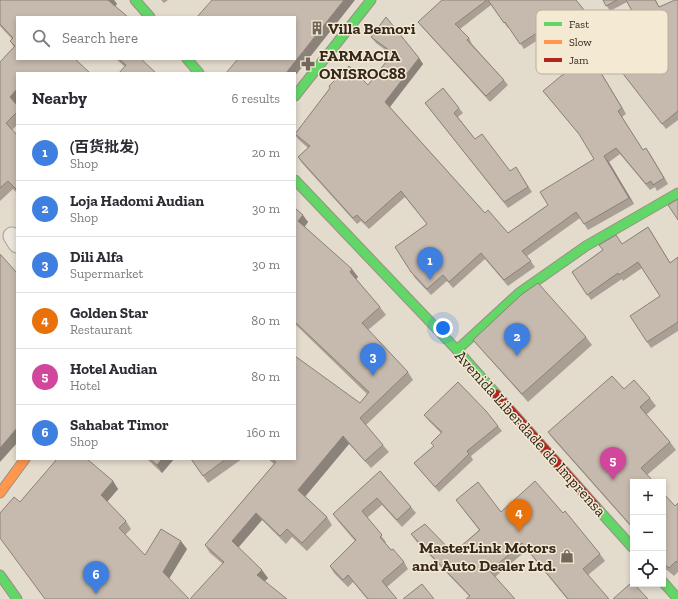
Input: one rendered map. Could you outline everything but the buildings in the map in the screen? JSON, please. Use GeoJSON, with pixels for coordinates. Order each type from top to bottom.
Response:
{"type":"FeatureCollection","features":[{"type":"Feature","properties":{"kind":"main road"},"geometry":{"type":"LineString","coordinates":[[136,0],[149,16]]}},
{"type":"Feature","properties":{"kind":"main road"},"geometry":{"type":"LineString","coordinates":[[296,95],[371,0]]}},
{"type":"Feature","properties":{"kind":"main road"},"geometry":{"type":"LineString","coordinates":[[187,60],[198,72]]}},
{"type":"Feature","properties":{"kind":"main road","name":"Avenida Liberdade de Imprensa"},"geometry":{"type":"LineString","coordinates":[[296,181],[457,350],[630,545]]}},
{"type":"Feature","properties":{"kind":"main road"},"geometry":{"type":"LineString","coordinates":[[457,350],[519,293],[586,246],[678,194]]}},
{"type":"Feature","properties":{"kind":"main road"},"geometry":{"type":"LineString","coordinates":[[0,493],[24,460]]}},
{"type":"Feature","properties":{"kind":"main road"},"geometry":{"type":"LineString","coordinates":[[0,575],[16,599]]}},
{"type":"Feature","properties":{"kind":"main road"},"geometry":{"type":"LineString","coordinates":[[666,585],[678,599]]}},
{"type":"Feature","properties":{"kind":"traffic: fast"},"geometry":{"type":"LineString","coordinates":[[135,0],[149,16]]}},
{"type":"Feature","properties":{"kind":"traffic: fast"},"geometry":{"type":"LineString","coordinates":[[296,95],[371,0]]}},
{"type":"Feature","properties":{"kind":"traffic: fast"},"geometry":{"type":"LineString","coordinates":[[188,60],[198,72]]}},
{"type":"Feature","properties":{"kind":"traffic: fast"},"geometry":{"type":"LineString","coordinates":[[296,181],[457,350],[496,394]]}},
{"type":"Feature","properties":{"kind":"traffic: fast"},"geometry":{"type":"LineString","coordinates":[[457,350],[519,293],[586,246],[678,193]]}},
{"type":"Feature","properties":{"kind":"traffic: fast"},"geometry":{"type":"LineString","coordinates":[[596,507],[630,545]]}},
{"type":"Feature","properties":{"kind":"traffic: fast"},"geometry":{"type":"LineString","coordinates":[[0,575],[17,599]]}},
{"type":"Feature","properties":{"kind":"traffic: fast"},"geometry":{"type":"LineString","coordinates":[[666,585],[678,599]]}},
{"type":"Feature","properties":{"kind":"traffic: slow"},"geometry":{"type":"LineString","coordinates":[[0,493],[24,460]]}},
{"type":"Feature","properties":{"kind":"traffic: jam"},"geometry":{"type":"LineString","coordinates":[[496,394],[596,507]]}},
{"type":"Feature","properties":{"kind":"place","name":"Villa Bemori"},"geometry":{"type":"Point","coordinates":[317,28]}},
{"type":"Feature","properties":{"kind":"place","name":"FARMACIA ONISROC88"},"geometry":{"type":"Point","coordinates":[308,64]}},
{"type":"Feature","properties":{"kind":"place","name":"(百货批发)"},"geometry":{"type":"Point","coordinates":[430,280]}},
{"type":"Feature","properties":{"kind":"place","name":"Loja Hadomi Audian"},"geometry":{"type":"Point","coordinates":[517,356]}},
{"type":"Feature","properties":{"kind":"place","name":"Dili Alfa"},"geometry":{"type":"Point","coordinates":[373,376]}},
{"type":"Feature","properties":{"kind":"place","name":"Hotel Audian"},"geometry":{"type":"Point","coordinates":[613,480]}},
{"type":"Feature","properties":{"kind":"place","name":"Golden Star"},"geometry":{"type":"Point","coordinates":[519,532]}},
{"type":"Feature","properties":{"kind":"place","name":"MasterLink Motors and Auto Dealer Ltd."},"geometry":{"type":"Point","coordinates":[567,556]}},
{"type":"Feature","properties":{"kind":"place","name":"Sahabat Timor"},"geometry":{"type":"Point","coordinates":[96,594]}}]}
